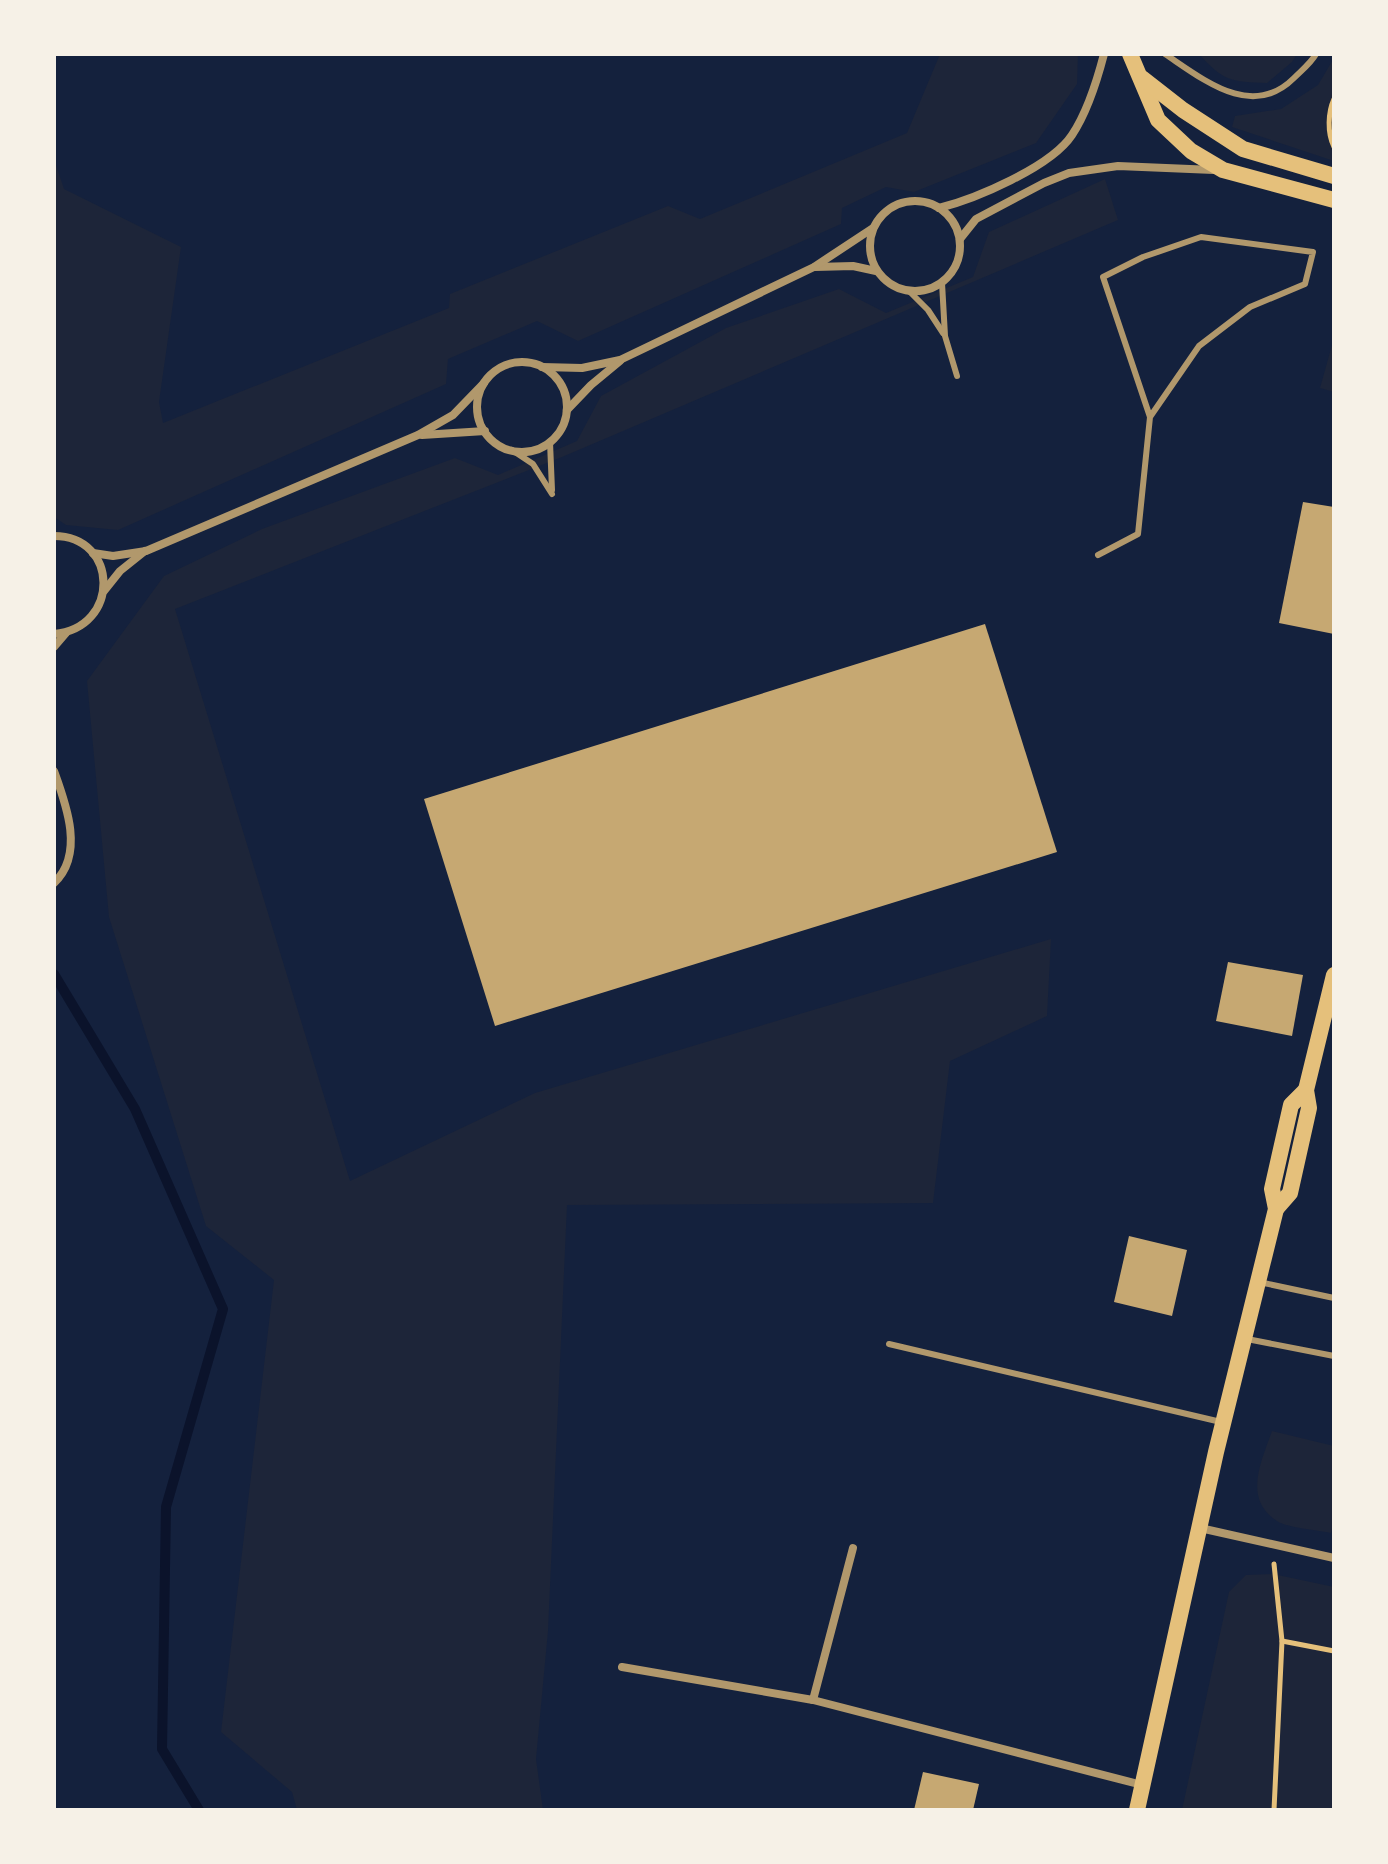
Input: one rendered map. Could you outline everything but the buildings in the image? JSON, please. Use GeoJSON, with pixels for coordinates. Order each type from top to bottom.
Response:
{"type":"FeatureCollection","features":[{"type":"Feature","properties":{"kind":"main road"},"geometry":{"type":"LineString","coordinates":[[1130,54],[1158,120],[1191,151],[1223,170],[1334,200]]}},
{"type":"Feature","properties":{"kind":"main road"},"geometry":{"type":"LineString","coordinates":[[1141,77],[1183,110],[1243,149],[1334,176]]}},
{"type":"Feature","properties":{"kind":"main road"},"geometry":{"type":"LineString","coordinates":[[1137,1810],[1223,1423],[1276,1209],[1290,1193],[1309,1108],[1306,1090],[1334,975]]}},
{"type":"Feature","properties":{"kind":"street"},"geometry":{"type":"LineString","coordinates":[[939,208],[956,226],[960,239],[957,264],[942,283],[922,292],[910,292],[886,282],[870,258],[869,242],[880,217],[901,203],[914,201],[939,208],[967,201],[1057,152],[1071,137],[1083,115],[1104,54]]}},
{"type":"Feature","properties":{"kind":"street"},"geometry":{"type":"LineString","coordinates":[[960,239],[976,219],[1069,173],[1118,166],[1223,170]]}},
{"type":"Feature","properties":{"kind":"street"},"geometry":{"type":"LineString","coordinates":[[54,634],[66,633],[92,618],[104,591],[120,571],[146,551],[418,435],[453,415],[504,366],[517,362],[542,367],[582,368],[620,360],[814,267],[873,228]]}},
{"type":"Feature","properties":{"kind":"street"},"geometry":{"type":"LineString","coordinates":[[814,267],[853,266],[876,271]]}},
{"type":"Feature","properties":{"kind":"street"},"geometry":{"type":"LineString","coordinates":[[484,383],[477,408],[485,431],[492,440],[512,450],[538,449],[559,433],[567,410],[620,360]]}},
{"type":"Feature","properties":{"kind":"street"},"geometry":{"type":"LineString","coordinates":[[542,367],[553,374],[561,385],[567,410]]}},
{"type":"Feature","properties":{"kind":"street"},"geometry":{"type":"LineString","coordinates":[[418,435],[485,431]]}},
{"type":"Feature","properties":{"kind":"street"},"geometry":{"type":"LineString","coordinates":[[54,536],[81,542],[93,553],[104,578],[104,591]]}},
{"type":"Feature","properties":{"kind":"street"},"geometry":{"type":"LineString","coordinates":[[93,553],[113,556],[146,551]]}},
{"type":"Feature","properties":{"kind":"street"},"geometry":{"type":"LineString","coordinates":[[54,647],[66,633]]}},
{"type":"Feature","properties":{"kind":"street"},"geometry":{"type":"LineString","coordinates":[[54,771],[71,818],[69,847],[62,875],[54,883]]}},
{"type":"Feature","properties":{"kind":"street"},"geometry":{"type":"LineString","coordinates":[[1200,1528],[1334,1558]]}},
{"type":"Feature","properties":{"kind":"street"},"geometry":{"type":"LineString","coordinates":[[813,1700],[853,1548]]}},
{"type":"Feature","properties":{"kind":"street"},"geometry":{"type":"LineString","coordinates":[[622,1667],[813,1700],[1142,1786]]}},
{"type":"Feature","properties":{"kind":"lane"},"geometry":{"type":"LineString","coordinates":[[1165,54],[1226,92],[1258,98],[1284,88],[1316,54]]}},
{"type":"Feature","properties":{"kind":"lane"},"geometry":{"type":"LineString","coordinates":[[1098,555],[1138,534],[1150,417],[1103,277],[1143,257],[1201,237],[1313,252],[1305,284],[1250,307],[1199,346],[1150,417]]}},
{"type":"Feature","properties":{"kind":"lane"},"geometry":{"type":"LineString","coordinates":[[942,283],[945,336],[957,376]]}},
{"type":"Feature","properties":{"kind":"lane"},"geometry":{"type":"LineString","coordinates":[[910,292],[928,310],[945,336]]}},
{"type":"Feature","properties":{"kind":"lane"},"geometry":{"type":"LineString","coordinates":[[512,450],[533,464],[552,494],[550,442]]}},
{"type":"Feature","properties":{"kind":"lane"},"geometry":{"type":"LineString","coordinates":[[1259,1282],[1334,1298]]}},
{"type":"Feature","properties":{"kind":"lane"},"geometry":{"type":"LineString","coordinates":[[1244,1339],[1334,1356]]}},
{"type":"Feature","properties":{"kind":"lane"},"geometry":{"type":"LineString","coordinates":[[889,1344],[1223,1423]]}},
{"type":"Feature","properties":{"kind":"path"},"geometry":{"type":"LineString","coordinates":[[1334,99],[1329,119],[1334,147]]}},
{"type":"Feature","properties":{"kind":"path"},"geometry":{"type":"LineString","coordinates":[[1274,1810],[1282,1641],[1273,1574],[1276,1544]]}},
{"type":"Feature","properties":{"kind":"path"},"geometry":{"type":"LineString","coordinates":[[1282,1641],[1334,1651]]}},
{"type":"Feature","properties":{"kind":"shaded area"},"geometry":{"type":"Polygon","coordinates":[[[940,54],[1078,54],[1077,84],[1036,143],[914,192],[886,187],[842,208],[841,224],[578,341],[537,321],[448,359],[446,384],[118,530],[66,525],[54,517],[54,159],[64,189],[181,247],[159,402],[163,423],[449,308],[450,294],[668,206],[700,219],[907,133],[940,54]]]}},
{"type":"Feature","properties":{"kind":"shaded area"},"geometry":{"type":"Polygon","coordinates":[[[1199,54],[1297,54],[1267,83],[1228,78],[1199,54]]]}},
{"type":"Feature","properties":{"kind":"shaded area"},"geometry":{"type":"Polygon","coordinates":[[[1334,58],[1334,161],[1232,127],[1235,116],[1281,109],[1318,85],[1334,58]]]}},
{"type":"Feature","properties":{"kind":"shaded area"},"geometry":{"type":"Polygon","coordinates":[[[1105,179],[1118,220],[562,457],[175,609],[350,1181],[535,1093],[1051,939],[1047,1016],[950,1061],[933,1203],[567,1205],[548,1631],[536,1759],[543,1810],[297,1810],[292,1792],[221,1732],[274,1280],[206,1226],[109,917],[87,681],[164,576],[262,529],[455,458],[498,475],[577,441],[601,396],[726,328],[839,289],[886,313],[973,277],[989,232],[1105,179]]]}},
{"type":"Feature","properties":{"kind":"shaded area"},"geometry":{"type":"Polygon","coordinates":[[[1334,338],[1334,392],[1320,388],[1334,338]]]}},
{"type":"Feature","properties":{"kind":"shaded area"},"geometry":{"type":"Polygon","coordinates":[[[1272,1431],[1334,1446],[1334,1519],[1331,1533],[1277,1521],[1260,1502],[1257,1491],[1260,1466],[1272,1431]]]}},
{"type":"Feature","properties":{"kind":"shaded area"},"geometry":{"type":"Polygon","coordinates":[[[1273,1574],[1334,1587],[1334,1810],[1182,1810],[1229,1592],[1246,1575],[1273,1574]]]}},
{"type":"Feature","properties":{"kind":"waterway"},"geometry":{"type":"LineString","coordinates":[[54,974],[135,1109],[223,1309],[166,1507],[162,1749],[199,1810]]}}]}
